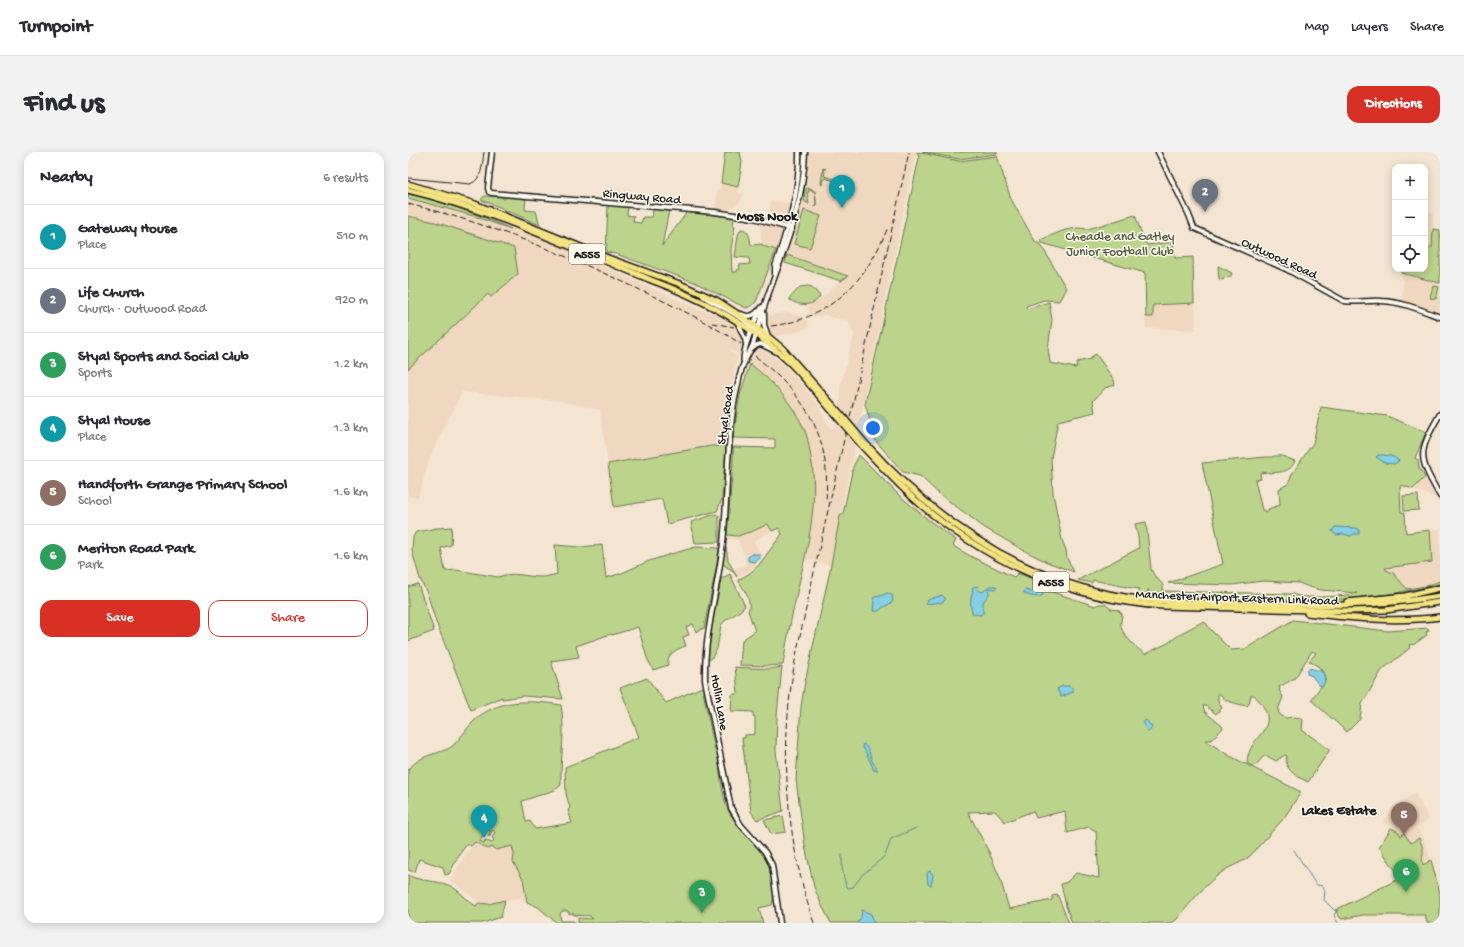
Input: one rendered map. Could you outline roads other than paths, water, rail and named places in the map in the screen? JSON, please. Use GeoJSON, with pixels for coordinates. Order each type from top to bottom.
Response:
{"type":"FeatureCollection","features":[{"type":"Feature","properties":{"kind":"highway","name":"A555"},"geometry":{"type":"LineString","coordinates":[[408,184],[475,204],[608,258],[695,290],[718,301],[735,311],[779,353],[865,446]]}},
{"type":"Feature","properties":{"kind":"highway","name":"A555"},"geometry":{"type":"LineString","coordinates":[[408,190],[464,206],[549,238],[697,298],[737,321],[769,336],[792,358],[841,419]]}},
{"type":"Feature","properties":{"kind":"highway","name":"Manchester Airport Eastern Link Road"},"geometry":{"type":"LineString","coordinates":[[865,446],[906,486],[948,521],[991,549],[1037,572],[1080,587],[1125,597],[1164,601],[1274,605],[1362,605],[1407,602],[1440,596]]}},
{"type":"Feature","properties":{"kind":"highway","name":"Manchester Airport Eastern Link Road"},"geometry":{"type":"LineString","coordinates":[[865,446],[912,498],[946,524],[989,553],[1035,576],[1095,596],[1143,605],[1280,610],[1369,611],[1440,602]]}},
{"type":"Feature","properties":{"kind":"highway"},"geometry":{"type":"LineString","coordinates":[[1274,605],[1361,601],[1405,596],[1440,588]]}},
{"type":"Feature","properties":{"kind":"highway"},"geometry":{"type":"LineString","coordinates":[[1280,610],[1337,617],[1380,620],[1413,620],[1440,617]]}},
{"type":"Feature","properties":{"kind":"main road","name":"Ringway Road"},"geometry":{"type":"LineString","coordinates":[[492,152],[488,188],[489,192],[716,212],[754,218],[790,228]]}},
{"type":"Feature","properties":{"kind":"main road","name":"Styal Road"},"geometry":{"type":"LineString","coordinates":[[790,228],[797,190],[799,152]]}},
{"type":"Feature","properties":{"kind":"main road","name":"Styal Road"},"geometry":{"type":"LineString","coordinates":[[728,470],[734,405],[744,363],[750,350],[757,315],[765,303],[775,276],[775,267],[790,228],[803,183],[805,152]]}},
{"type":"Feature","properties":{"kind":"main road","name":"Outwood Road"},"geometry":{"type":"LineString","coordinates":[[1158,152],[1187,210],[1194,228],[1286,269],[1344,301],[1391,302],[1412,307],[1440,317]]}},
{"type":"Feature","properties":{"kind":"main road","name":"A555"},"geometry":{"type":"LineString","coordinates":[[695,290],[740,318],[755,330]]}},
{"type":"Feature","properties":{"kind":"main road","name":"A555"},"geometry":{"type":"LineString","coordinates":[[735,311],[746,316],[753,315],[765,303]]}},
{"type":"Feature","properties":{"kind":"main road"},"geometry":{"type":"LineString","coordinates":[[765,303],[764,325],[769,336]]}},
{"type":"Feature","properties":{"kind":"main road"},"geometry":{"type":"LineString","coordinates":[[737,321],[745,339],[746,346]]}},
{"type":"Feature","properties":{"kind":"main road","name":"Styal Road"},"geometry":{"type":"LineString","coordinates":[[744,363],[743,357],[746,346],[755,330]]}},
{"type":"Feature","properties":{"kind":"main road"},"geometry":{"type":"LineString","coordinates":[[750,350],[761,344],[779,353]]}},
{"type":"Feature","properties":{"kind":"main road"},"geometry":{"type":"LineString","coordinates":[[1440,414],[1430,431],[1424,445],[1422,456],[1426,472],[1440,496]]}},
{"type":"Feature","properties":{"kind":"main road","name":"Hollin Lane"},"geometry":{"type":"LineString","coordinates":[[728,470],[723,544],[706,647],[705,680],[719,746],[727,796],[731,808],[741,825],[765,852],[772,865],[780,923]]}},
{"type":"Feature","properties":{"kind":"water"},"geometry":{"type":"Polygon","coordinates":[[[1378,455],[1392,456],[1399,461],[1394,464],[1385,463],[1376,457],[1378,455]]]}},
{"type":"Feature","properties":{"kind":"water"},"geometry":{"type":"Polygon","coordinates":[[[1335,527],[1356,528],[1359,529],[1359,534],[1354,534],[1351,536],[1343,534],[1336,535],[1332,531],[1335,527]]]}},
{"type":"Feature","properties":{"kind":"water"},"geometry":{"type":"Polygon","coordinates":[[[752,554],[759,554],[760,558],[755,562],[748,561],[748,557],[752,554]]]}},
{"type":"Feature","properties":{"kind":"water"},"geometry":{"type":"Polygon","coordinates":[[[975,586],[978,587],[977,590],[983,592],[989,586],[995,586],[997,588],[988,588],[989,594],[983,602],[983,613],[981,615],[973,614],[971,608],[972,588],[975,586]]]}},
{"type":"Feature","properties":{"kind":"water"},"geometry":{"type":"Polygon","coordinates":[[[1026,590],[1032,592],[1043,592],[1043,595],[1039,597],[1030,596],[1024,593],[1026,590]]]}},
{"type":"Feature","properties":{"kind":"water"},"geometry":{"type":"Polygon","coordinates":[[[887,593],[892,595],[893,602],[879,611],[874,611],[875,603],[873,598],[887,593]]]}},
{"type":"Feature","properties":{"kind":"water"},"geometry":{"type":"Polygon","coordinates":[[[942,595],[946,599],[941,603],[926,603],[928,600],[942,595]]]}},
{"type":"Feature","properties":{"kind":"water"},"geometry":{"type":"Polygon","coordinates":[[[1310,668],[1320,670],[1322,672],[1324,678],[1323,686],[1319,685],[1312,676],[1307,674],[1307,671],[1310,668]]]}},
{"type":"Feature","properties":{"kind":"water"},"geometry":{"type":"Polygon","coordinates":[[[1063,686],[1070,686],[1073,689],[1073,692],[1061,697],[1057,689],[1063,686]]]}},
{"type":"Feature","properties":{"kind":"water"},"geometry":{"type":"Polygon","coordinates":[[[1146,720],[1152,727],[1150,731],[1148,731],[1144,726],[1144,721],[1146,720]]]}},
{"type":"Feature","properties":{"kind":"water"},"geometry":{"type":"Polygon","coordinates":[[[863,744],[868,749],[877,771],[874,770],[862,746],[863,744]]]}},
{"type":"Feature","properties":{"kind":"water"},"geometry":{"type":"Polygon","coordinates":[[[930,871],[933,875],[931,886],[928,884],[927,873],[930,871]]]}},
{"type":"Feature","properties":{"kind":"water"},"geometry":{"type":"Polygon","coordinates":[[[862,910],[871,914],[874,923],[857,923],[861,918],[862,910]]]}},
{"type":"Feature","properties":{"kind":"waterway"},"geometry":{"type":"LineString","coordinates":[[842,854],[842,868],[846,887],[853,887],[863,874],[885,856],[891,839],[916,828]]}},
{"type":"Feature","properties":{"kind":"waterway"},"geometry":{"type":"LineString","coordinates":[[1294,850],[1317,885],[1323,886],[1325,891],[1324,900],[1334,910],[1338,911],[1334,916],[1338,923]]}},
{"type":"Feature","properties":{"kind":"tram line"},"geometry":{"type":"LineString","coordinates":[[408,178],[470,184],[480,175],[484,152]]}},
{"type":"Feature","properties":{"kind":"railway"},"geometry":{"type":"LineString","coordinates":[[850,417],[909,152]]}},
{"type":"Feature","properties":{"kind":"railway"},"geometry":{"type":"LineString","coordinates":[[408,204],[467,220],[552,251],[676,307],[716,328],[741,344]]}},
{"type":"Feature","properties":{"kind":"railway"},"geometry":{"type":"LineString","coordinates":[[771,326],[792,322],[812,315],[829,306],[844,294],[858,280],[869,264],[888,227]]}},
{"type":"Feature","properties":{"kind":"railway"},"geometry":{"type":"LineString","coordinates":[[712,323],[734,327]]}},
{"type":"Feature","properties":{"kind":"railway"},"geometry":{"type":"LineString","coordinates":[[755,356],[773,371],[788,387],[801,402],[812,419],[824,456],[826,502]]}},
{"type":"Feature","properties":{"kind":"railway"},"geometry":{"type":"LineString","coordinates":[[814,923],[798,867],[789,810],[786,752],[787,723],[796,655],[846,431]]}},
{"type":"Feature","properties":{"kind":"place","name":"Gateway House"},"geometry":{"type":"Point","coordinates":[842,208]}},
{"type":"Feature","properties":{"kind":"place","name":"Life Church"},"geometry":{"type":"Point","coordinates":[1205,212]}},
{"type":"Feature","properties":{"kind":"place","name":"Handforth Grange Primary School"},"geometry":{"type":"Point","coordinates":[1404,835]}},
{"type":"Feature","properties":{"kind":"place","name":"Styal House"},"geometry":{"type":"Point","coordinates":[484,838]}},
{"type":"Feature","properties":{"kind":"place","name":"Meriton Road Park"},"geometry":{"type":"Point","coordinates":[1406,892]}},
{"type":"Feature","properties":{"kind":"place","name":"Styal Sports and Social Club"},"geometry":{"type":"Point","coordinates":[702,913]}},
{"type":"Feature","properties":{"kind":"district","name":"Moss Nook"},"geometry":{"type":"Point","coordinates":[767,215]}},
{"type":"Feature","properties":{"kind":"district","name":"Lakes Estate"},"geometry":{"type":"Point","coordinates":[1339,809]}},
{"type":"Feature","properties":{"kind":"park label","name":"Cheadle and Gatley Junior Football Club"},"geometry":{"type":"Point","coordinates":[1120,242]}}]}
